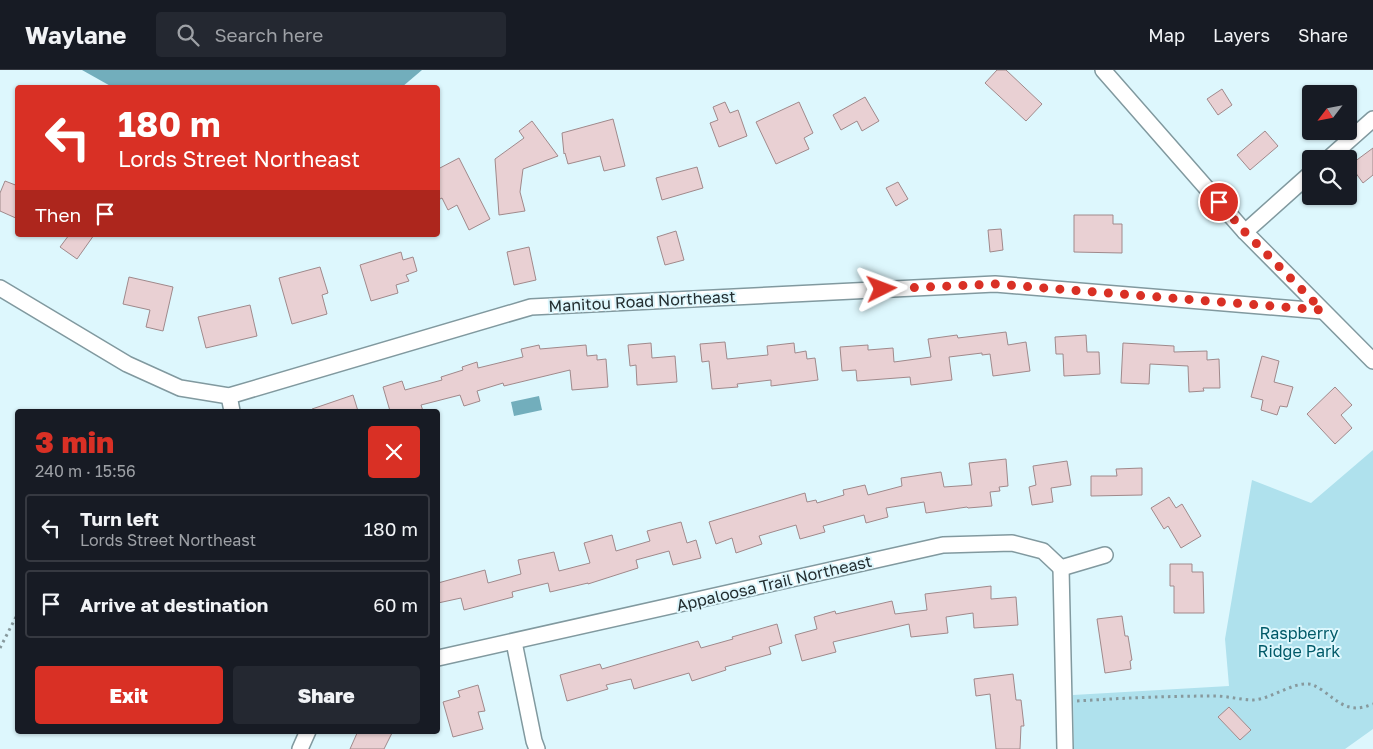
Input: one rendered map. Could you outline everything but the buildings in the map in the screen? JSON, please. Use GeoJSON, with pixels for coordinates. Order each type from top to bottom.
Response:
{"type":"FeatureCollection","features":[{"type":"Feature","properties":{"kind":"street"},"geometry":{"type":"LineString","coordinates":[[1103,70],[1245,232],[1373,361]]}},
{"type":"Feature","properties":{"kind":"street"},"geometry":{"type":"LineString","coordinates":[[1338,150],[1373,119]]}},
{"type":"Feature","properties":{"kind":"street"},"geometry":{"type":"LineString","coordinates":[[1245,232],[1302,181]]}},
{"type":"Feature","properties":{"kind":"street","name":"Manitou Road Northeast"},"geometry":{"type":"LineString","coordinates":[[0,288],[127,364],[180,388],[229,396],[531,307],[995,284],[1322,310]]}},
{"type":"Feature","properties":{"kind":"street"},"geometry":{"type":"LineString","coordinates":[[229,396],[232,409]]}},
{"type":"Feature","properties":{"kind":"street","name":"Appaloosa Trail Northeast"},"geometry":{"type":"LineString","coordinates":[[440,658],[943,545],[1012,543],[1043,551],[1061,568]]}},
{"type":"Feature","properties":{"kind":"street"},"geometry":{"type":"LineString","coordinates":[[1065,749],[1061,568],[1105,555]]}},
{"type":"Feature","properties":{"kind":"street"},"geometry":{"type":"LineString","coordinates":[[514,642],[537,749]]}},
{"type":"Feature","properties":{"kind":"street"},"geometry":{"type":"LineString","coordinates":[[300,749],[307,734]]}},
{"type":"Feature","properties":{"kind":"path"},"geometry":{"type":"LineString","coordinates":[[0,648],[15,619]]}},
{"type":"Feature","properties":{"kind":"path"},"geometry":{"type":"LineString","coordinates":[[1064,702],[1150,696],[1220,696],[1253,700],[1306,684],[1314,685],[1345,707],[1364,708],[1373,704]]}},
{"type":"Feature","properties":{"kind":"green space","name":"Raspberry Ridge Park"},"geometry":{"type":"Polygon","coordinates":[[[1373,450],[1373,729],[1345,749],[1074,749],[1073,695],[1229,686],[1225,639],[1252,480],[1311,503],[1373,450]]]}},
{"type":"Feature","properties":{"kind":"shaded area"},"geometry":{"type":"Polygon","coordinates":[[[82,70],[422,70],[404,85],[109,85],[82,70]]]}},
{"type":"Feature","properties":{"kind":"shaded area"},"geometry":{"type":"Polygon","coordinates":[[[539,396],[542,410],[514,416],[511,402],[539,396]]]}},
{"type":"Feature","properties":{"kind":"route"},"geometry":{"type":"LineString","coordinates":[[882,289],[995,284],[1322,310],[1245,232],[1219,202]]}}]}
